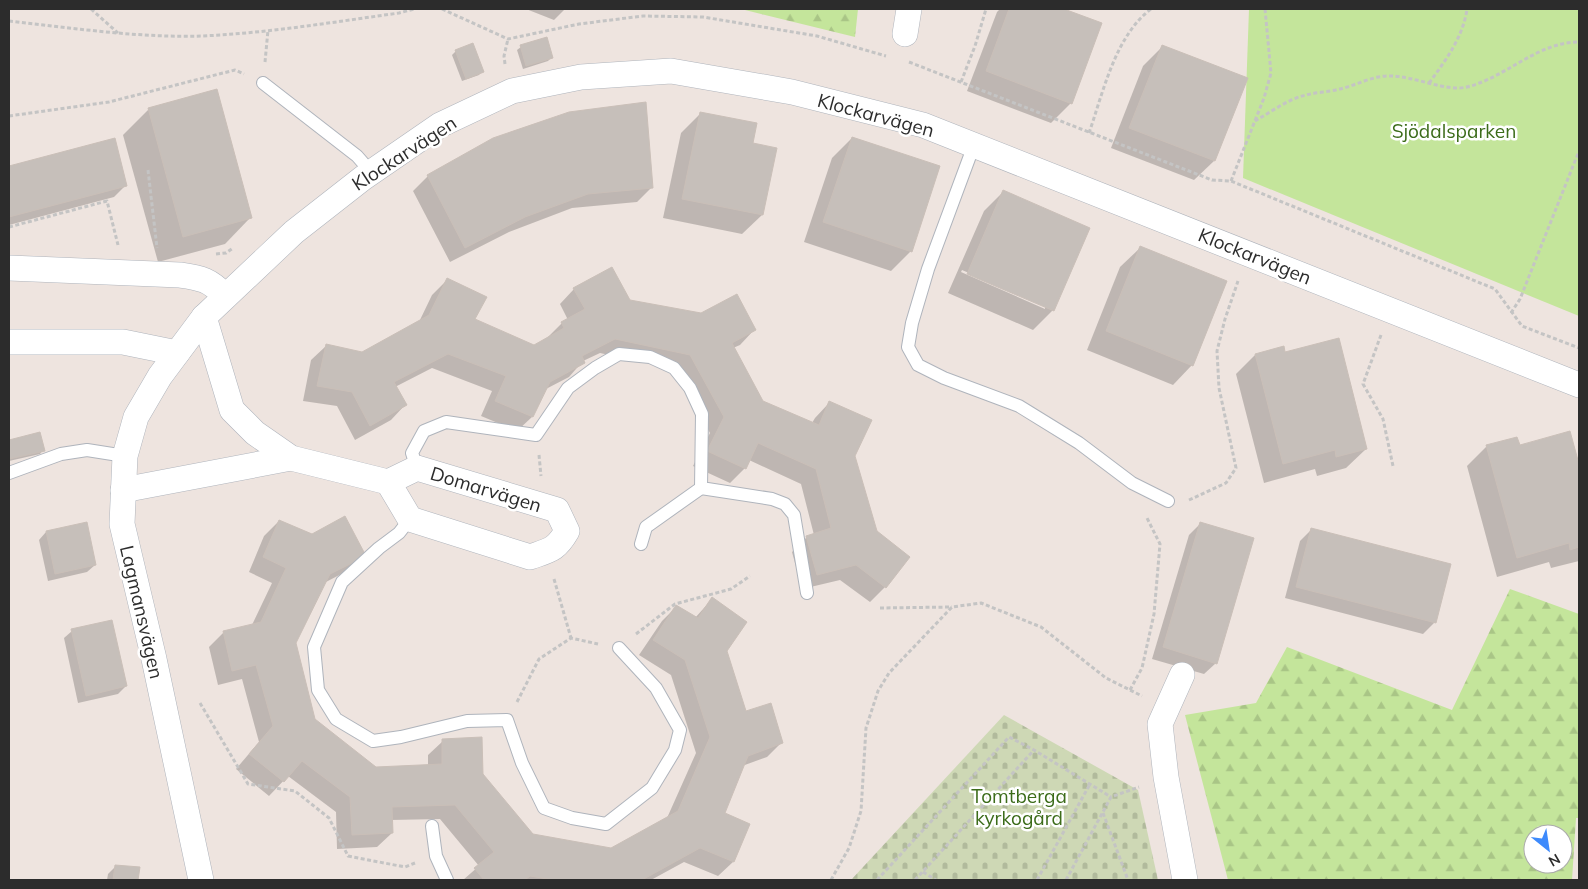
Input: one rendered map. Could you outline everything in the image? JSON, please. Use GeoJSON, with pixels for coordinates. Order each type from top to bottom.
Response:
{"type":"FeatureCollection","features":[{"type":"Feature","properties":{"kind":"street"},"geometry":{"type":"LineString","coordinates":[[905,34],[909,9]]}},
{"type":"Feature","properties":{"kind":"street","name":"Klockarvägen"},"geometry":{"type":"LineString","coordinates":[[204,317],[294,232],[371,172],[440,125],[512,91],[581,77],[671,71],[801,95],[923,125],[1579,385]]}},
{"type":"Feature","properties":{"kind":"street"},"geometry":{"type":"LineString","coordinates":[[9,268],[196,277],[212,283],[225,296]]}},
{"type":"Feature","properties":{"kind":"street"},"geometry":{"type":"LineString","coordinates":[[204,317],[232,410],[255,433],[291,458],[388,482],[410,519],[530,557],[546,552]]}},
{"type":"Feature","properties":{"kind":"street","name":"Lagmansvägen"},"geometry":{"type":"LineString","coordinates":[[201,880],[154,659],[122,524],[125,456],[136,417],[160,376],[204,317]]}},
{"type":"Feature","properties":{"kind":"street"},"geometry":{"type":"LineString","coordinates":[[9,342],[123,342],[177,353]]}},
{"type":"Feature","properties":{"kind":"street"},"geometry":{"type":"LineString","coordinates":[[123,490],[291,458]]}},
{"type":"Feature","properties":{"kind":"street","name":"Domarvägen"},"geometry":{"type":"LineString","coordinates":[[388,482],[417,468],[557,510],[567,531],[559,544],[546,552]]}},
{"type":"Feature","properties":{"kind":"street"},"geometry":{"type":"LineString","coordinates":[[1182,675],[1160,724],[1169,796],[1185,880]]}},
{"type":"Feature","properties":{"kind":"lane"},"geometry":{"type":"LineString","coordinates":[[263,83],[357,156],[371,172]]}},
{"type":"Feature","properties":{"kind":"lane"},"geometry":{"type":"LineString","coordinates":[[974,145],[928,269],[912,323],[908,346],[918,365],[944,378],[1019,406],[1079,442],[1132,483],[1168,502]]}},
{"type":"Feature","properties":{"kind":"lane"},"geometry":{"type":"LineString","coordinates":[[417,468],[412,453],[424,431],[446,422],[536,435],[568,388],[595,368],[619,354],[650,356],[674,368],[690,388],[702,414],[701,488]]}},
{"type":"Feature","properties":{"kind":"lane"},"geometry":{"type":"LineString","coordinates":[[9,473],[61,454],[87,450],[125,456]]}},
{"type":"Feature","properties":{"kind":"lane"},"geometry":{"type":"LineString","coordinates":[[642,544],[646,527],[701,488],[772,499],[785,504],[794,515],[807,593]]}},
{"type":"Feature","properties":{"kind":"lane"},"geometry":{"type":"LineString","coordinates":[[410,519],[399,533],[379,548],[342,582],[314,647],[318,690],[336,719],[373,741],[401,737],[466,721],[507,720],[522,762],[544,808],[572,818],[606,824],[652,788],[675,750],[680,730],[656,688],[619,648]]}},
{"type":"Feature","properties":{"kind":"lane"},"geometry":{"type":"LineString","coordinates":[[432,826],[436,856],[447,880]]}},
{"type":"Feature","properties":{"kind":"path"},"geometry":{"type":"LineString","coordinates":[[91,9],[119,34]]}},
{"type":"Feature","properties":{"kind":"path"},"geometry":{"type":"LineString","coordinates":[[9,21],[119,34],[201,36],[268,30],[399,13],[414,9]]}},
{"type":"Feature","properties":{"kind":"path"},"geometry":{"type":"LineString","coordinates":[[442,9],[508,39],[579,24],[643,16],[703,17],[818,36],[892,57]]}},
{"type":"Feature","properties":{"kind":"path"},"geometry":{"type":"LineString","coordinates":[[961,82],[975,46],[986,9]]}},
{"type":"Feature","properties":{"kind":"path"},"geometry":{"type":"LineString","coordinates":[[1089,133],[1113,64],[1127,34],[1151,9]]}},
{"type":"Feature","properties":{"kind":"path"},"geometry":{"type":"LineString","coordinates":[[1232,181],[1271,73],[1265,9]]}},
{"type":"Feature","properties":{"kind":"path"},"geometry":{"type":"LineString","coordinates":[[1429,83],[1456,43],[1467,9]]}},
{"type":"Feature","properties":{"kind":"path"},"geometry":{"type":"LineString","coordinates":[[9,116],[109,102],[235,70],[263,83],[268,30]]}},
{"type":"Feature","properties":{"kind":"path"},"geometry":{"type":"LineString","coordinates":[[1255,121],[1298,97],[1339,90],[1380,77],[1410,78],[1429,83],[1464,87],[1487,81],[1540,51],[1568,42],[1579,42]]}},
{"type":"Feature","properties":{"kind":"path"},"geometry":{"type":"LineString","coordinates":[[901,60],[1212,180],[1232,181],[1495,289],[1522,326],[1579,348]]}},
{"type":"Feature","properties":{"kind":"path"},"geometry":{"type":"LineString","coordinates":[[1511,312],[1520,299],[1579,151]]}},
{"type":"Feature","properties":{"kind":"path"},"geometry":{"type":"LineString","coordinates":[[148,170],[158,254]]}},
{"type":"Feature","properties":{"kind":"path"},"geometry":{"type":"LineString","coordinates":[[9,227],[107,200],[120,253]]}},
{"type":"Feature","properties":{"kind":"path"},"geometry":{"type":"LineString","coordinates":[[1208,493],[1226,483],[1236,468],[1219,388],[1217,351],[1225,319],[1241,274]]}},
{"type":"Feature","properties":{"kind":"path"},"geometry":{"type":"LineString","coordinates":[[1383,329],[1363,384],[1383,419],[1393,466]]}},
{"type":"Feature","properties":{"kind":"path"},"geometry":{"type":"LineString","coordinates":[[536,435],[545,506]]}},
{"type":"Feature","properties":{"kind":"path"},"geometry":{"type":"LineString","coordinates":[[1130,690],[1142,668],[1154,614],[1160,544],[1145,514]]}},
{"type":"Feature","properties":{"kind":"path"},"geometry":{"type":"LineString","coordinates":[[546,552],[571,638]]}},
{"type":"Feature","properties":{"kind":"path"},"geometry":{"type":"LineString","coordinates":[[507,720],[539,659],[571,638],[619,648],[675,604],[731,589],[750,576]]}},
{"type":"Feature","properties":{"kind":"path"},"geometry":{"type":"LineString","coordinates":[[880,608],[952,607],[981,603],[1041,626],[1106,678],[1167,709]]}},
{"type":"Feature","properties":{"kind":"path"},"geometry":{"type":"LineString","coordinates":[[831,880],[849,848],[861,811],[866,728],[878,690],[889,673],[952,607]]}},
{"type":"Feature","properties":{"kind":"path"},"geometry":{"type":"LineString","coordinates":[[200,703],[248,784],[295,791],[329,818],[348,856],[405,867],[436,856]]}},
{"type":"Feature","properties":{"kind":"path"},"geometry":{"type":"LineString","coordinates":[[877,880],[1009,737],[1111,797]]}},
{"type":"Feature","properties":{"kind":"path"},"geometry":{"type":"LineString","coordinates":[[915,880],[1034,750]]}},
{"type":"Feature","properties":{"kind":"path"},"geometry":{"type":"LineString","coordinates":[[1037,880],[1090,784]]}},
{"type":"Feature","properties":{"kind":"path"},"geometry":{"type":"LineString","coordinates":[[1066,880],[1111,797],[1148,784]]}},
{"type":"Feature","properties":{"kind":"path"},"geometry":{"type":"LineString","coordinates":[[1103,813],[1128,880]]}},
{"type":"Feature","properties":{"kind":"path"},"geometry":{"type":"LineString","coordinates":[[922,872],[936,880]]}},
{"type":"Feature","properties":{"kind":"green space"},"geometry":{"type":"Polygon","coordinates":[[[741,9],[858,9],[855,37],[741,9]]]}},
{"type":"Feature","properties":{"kind":"green space","name":"Sjödalsparken"},"geometry":{"type":"Polygon","coordinates":[[[1249,9],[1579,9],[1579,316],[1243,178],[1249,9]]]}},
{"type":"Feature","properties":{"kind":"green space"},"geometry":{"type":"Polygon","coordinates":[[[1510,589],[1579,614],[1579,818],[1576,818],[1573,864],[1573,824],[1523,824],[1523,874],[1572,874],[1572,880],[1228,880],[1185,715],[1256,703],[1287,647],[1452,710],[1510,589]]]}},
{"type":"Feature","properties":{"kind":"green space","name":"Tomtberga kyrkogård"},"geometry":{"type":"Polygon","coordinates":[[[1004,715],[1138,790],[1158,880],[851,880],[1004,715]]]}},
{"type":"Feature","properties":{"kind":"building"},"geometry":{"type":"Polygon","coordinates":[[[1009,9],[1064,9],[1102,23],[1072,104],[986,71],[1009,9]]]}},
{"type":"Feature","properties":{"kind":"building"},"geometry":{"type":"Polygon","coordinates":[[[547,37],[553,58],[526,66],[520,45],[547,37]]]}},
{"type":"Feature","properties":{"kind":"building"},"geometry":{"type":"Polygon","coordinates":[[[473,43],[484,72],[466,79],[455,50],[473,43]]]}},
{"type":"Feature","properties":{"kind":"building"},"geometry":{"type":"Polygon","coordinates":[[[1162,45],[1248,78],[1215,161],[1129,128],[1162,45]]]}},
{"type":"Feature","properties":{"kind":"building"},"geometry":{"type":"Polygon","coordinates":[[[217,89],[252,218],[183,237],[148,108],[217,89]]]}},
{"type":"Feature","properties":{"kind":"building"},"geometry":{"type":"Polygon","coordinates":[[[646,102],[653,188],[588,194],[525,217],[465,248],[427,175],[493,138],[569,112],[646,102]]]}},
{"type":"Feature","properties":{"kind":"building"},"geometry":{"type":"Polygon","coordinates":[[[700,112],[757,123],[753,143],[777,148],[763,215],[682,199],[700,112]]]}},
{"type":"Feature","properties":{"kind":"building"},"geometry":{"type":"Polygon","coordinates":[[[852,137],[940,166],[912,252],[823,222],[852,137]]]}},
{"type":"Feature","properties":{"kind":"building"},"geometry":{"type":"Polygon","coordinates":[[[115,138],[127,186],[9,217],[9,166],[115,138]]]}},
{"type":"Feature","properties":{"kind":"building"},"geometry":{"type":"Polygon","coordinates":[[[1003,190],[1090,228],[1054,311],[967,274],[1003,190]]]}},
{"type":"Feature","properties":{"kind":"building"},"geometry":{"type":"Polygon","coordinates":[[[1140,246],[1227,281],[1193,366],[1106,331],[1140,246]]]}},
{"type":"Feature","properties":{"kind":"building"},"geometry":{"type":"Polygon","coordinates":[[[612,267],[630,300],[701,313],[737,294],[756,330],[732,343],[763,401],[819,425],[829,401],[872,420],[855,456],[877,531],[910,557],[886,588],[856,565],[817,575],[806,536],[831,528],[816,469],[758,443],[746,469],[707,451],[724,417],[690,355],[615,339],[582,356],[585,363],[550,382],[533,417],[495,401],[506,376],[448,354],[394,382],[407,405],[370,426],[352,392],[317,386],[326,344],[362,352],[429,315],[447,278],[487,297],[475,319],[534,345],[564,328],[561,322],[585,309],[573,288],[612,267]]]}},
{"type":"Feature","properties":{"kind":"building"},"geometry":{"type":"Polygon","coordinates":[[[1339,338],[1367,449],[1336,457],[1335,450],[1283,464],[1255,354],[1284,346],[1285,352],[1339,338]]]}},
{"type":"Feature","properties":{"kind":"building"},"geometry":{"type":"Polygon","coordinates":[[[1570,431],[1579,464],[1579,547],[1570,550],[1569,543],[1517,558],[1486,445],[1517,437],[1520,445],[1570,431]]]}},
{"type":"Feature","properties":{"kind":"building"},"geometry":{"type":"Polygon","coordinates":[[[40,432],[45,451],[9,459],[9,440],[40,432]]]}},
{"type":"Feature","properties":{"kind":"building"},"geometry":{"type":"Polygon","coordinates":[[[345,516],[366,556],[330,574],[296,643],[315,719],[376,767],[442,764],[442,739],[482,737],[483,774],[533,834],[611,848],[678,811],[710,737],[685,660],[653,640],[676,605],[698,618],[712,597],[747,622],[727,651],[746,711],[771,703],[783,743],[748,756],[725,813],[750,824],[734,862],[700,848],[642,880],[553,880],[530,876],[525,880],[484,880],[474,868],[494,852],[455,805],[392,807],[393,833],[352,835],[350,797],[302,761],[284,782],[249,754],[273,726],[256,665],[232,671],[223,631],[261,622],[286,568],[263,557],[279,520],[312,534],[345,516]]]}},
{"type":"Feature","properties":{"kind":"building"},"geometry":{"type":"Polygon","coordinates":[[[87,522],[96,565],[55,574],[46,531],[87,522]]]}},
{"type":"Feature","properties":{"kind":"building"},"geometry":{"type":"Polygon","coordinates":[[[1200,522],[1254,538],[1217,664],[1163,647],[1200,522]]]}},
{"type":"Feature","properties":{"kind":"building"},"geometry":{"type":"Polygon","coordinates":[[[1311,528],[1451,564],[1436,623],[1296,587],[1311,528]]]}},
{"type":"Feature","properties":{"kind":"building"},"geometry":{"type":"Polygon","coordinates":[[[112,620],[127,686],[86,696],[71,629],[112,620]]]}},
{"type":"Feature","properties":{"kind":"building"},"geometry":{"type":"Polygon","coordinates":[[[115,865],[140,867],[138,880],[113,880],[115,865]]]}}]}
